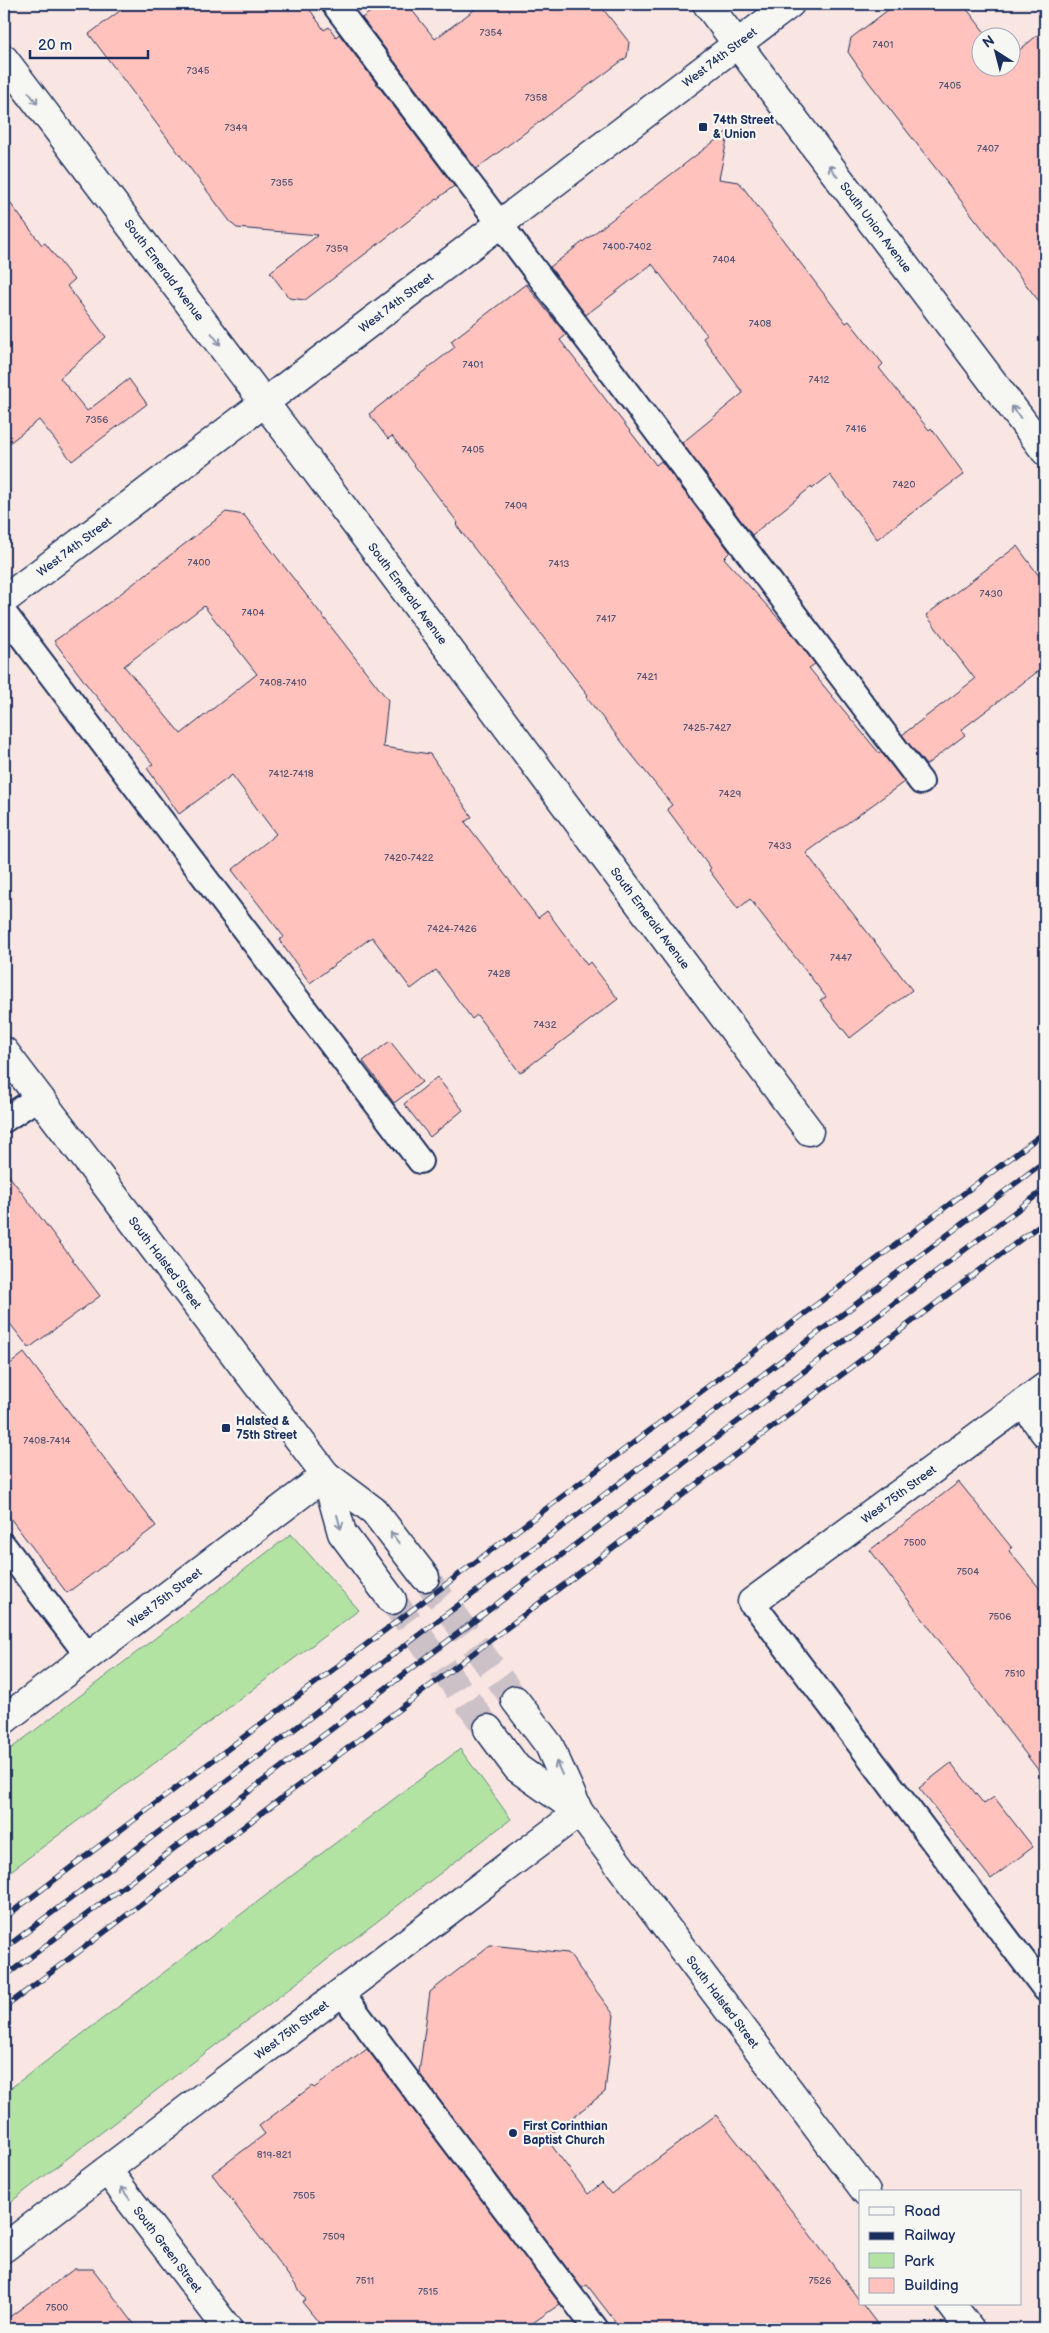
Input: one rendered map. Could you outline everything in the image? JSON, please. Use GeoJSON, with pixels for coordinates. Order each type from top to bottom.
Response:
{"type":"FeatureCollection","features":[{"type":"Feature","properties":{"kind":"street","name":"South Union Avenue"},"geometry":{"type":"LineString","coordinates":[[707,4],[1045,451]]}},
{"type":"Feature","properties":{"kind":"street","name":"West 74th Street"},"geometry":{"type":"LineString","coordinates":[[4,600],[790,4]]}},
{"type":"Feature","properties":{"kind":"street","name":"South Emerald Avenue"},"geometry":{"type":"LineString","coordinates":[[4,59],[809,1131]]}},
{"type":"Feature","properties":{"kind":"street","name":"South Halsted Street"},"geometry":{"type":"LineString","coordinates":[[4,1051],[326,1475],[374,1511],[425,1577]]}},
{"type":"Feature","properties":{"kind":"street","name":"West 75th Street"},"geometry":{"type":"LineString","coordinates":[[752,1602],[1045,1387]]}},
{"type":"Feature","properties":{"kind":"street"},"geometry":{"type":"LineString","coordinates":[[1023,1403],[1045,1433]]}},
{"type":"Feature","properties":{"kind":"street","name":"South Halsted Street"},"geometry":{"type":"LineString","coordinates":[[326,1475],[342,1534],[392,1600]]}},
{"type":"Feature","properties":{"kind":"street","name":"West 75th Street"},"geometry":{"type":"LineString","coordinates":[[4,1720],[326,1475]]}},
{"type":"Feature","properties":{"kind":"street","name":"South Halsted Street"},"geometry":{"type":"LineString","coordinates":[[515,1700],[549,1745],[579,1812],[864,2190]]}},
{"type":"Feature","properties":{"kind":"street","name":"South Halsted Street"},"geometry":{"type":"LineString","coordinates":[[488,1729],[517,1768],[579,1812]]}},
{"type":"Feature","properties":{"kind":"street","name":"West 75th Street"},"geometry":{"type":"LineString","coordinates":[[4,2248],[579,1812]]}},
{"type":"Feature","properties":{"kind":"street","name":"South Green Street"},"geometry":{"type":"LineString","coordinates":[[107,2170],[228,2329]]}},
{"type":"Feature","properties":{"kind":"street"},"geometry":{"type":"LineString","coordinates":[[953,2306],[970,2329]]}},
{"type":"Feature","properties":{"kind":"lane"},"geometry":{"type":"LineString","coordinates":[[334,4],[921,782]]}},
{"type":"Feature","properties":{"kind":"lane"},"geometry":{"type":"LineString","coordinates":[[4,613],[420,1161]]}},
{"type":"Feature","properties":{"kind":"lane"},"geometry":{"type":"LineString","coordinates":[[4,1120],[39,1097]]}},
{"type":"Feature","properties":{"kind":"lane"},"geometry":{"type":"LineString","coordinates":[[4,1546],[88,1656]]}},
{"type":"Feature","properties":{"kind":"lane"},"geometry":{"type":"LineString","coordinates":[[752,1602],[1045,1989]]}},
{"type":"Feature","properties":{"kind":"lane"},"geometry":{"type":"LineString","coordinates":[[341,1992],[596,2329]]}},
{"type":"Feature","properties":{"kind":"green space"},"geometry":{"type":"Polygon","coordinates":[[[291,1534],[359,1610],[4,1876],[4,1754],[291,1534]]]}},
{"type":"Feature","properties":{"kind":"green space"},"geometry":{"type":"Polygon","coordinates":[[[460,1749],[511,1819],[4,2207],[4,2093],[460,1749]]]}},
{"type":"Feature","properties":{"kind":"building"},"geometry":{"type":"Polygon","coordinates":[[[129,4],[306,4],[324,30],[329,27],[336,37],[339,34],[454,186],[305,300],[289,298],[270,272],[318,235],[237,228],[232,224],[89,34],[129,4]]]}},
{"type":"Feature","properties":{"kind":"building"},"geometry":{"type":"Polygon","coordinates":[[[381,4],[407,4],[435,39],[482,4],[599,4],[629,42],[627,57],[476,169],[362,18],[381,4]]]}},
{"type":"Feature","properties":{"kind":"building"},"geometry":{"type":"Polygon","coordinates":[[[896,4],[963,4],[981,28],[972,28],[972,78],[1022,78],[1022,48],[1045,29],[1045,309],[868,81],[848,52],[851,38],[896,4]]]}},
{"type":"Feature","properties":{"kind":"building"},"geometry":{"type":"Polygon","coordinates":[[[729,130],[719,179],[739,182],[846,323],[849,321],[883,364],[879,368],[929,430],[931,428],[964,474],[877,539],[830,475],[812,489],[811,487],[752,535],[682,443],[743,393],[703,338],[707,335],[652,264],[586,315],[550,267],[729,130]]]}},
{"type":"Feature","properties":{"kind":"building"},"geometry":{"type":"Polygon","coordinates":[[[4,195],[42,245],[45,243],[74,280],[67,286],[106,337],[60,378],[87,411],[129,379],[147,404],[72,461],[39,420],[4,447],[4,195]]]}},
{"type":"Feature","properties":{"kind":"building"},"geometry":{"type":"Polygon","coordinates":[[[526,284],[566,335],[560,340],[656,465],[661,461],[730,552],[724,558],[789,630],[815,664],[809,668],[879,753],[881,752],[904,782],[806,853],[912,990],[850,1038],[820,1000],[826,997],[750,899],[738,909],[709,870],[711,868],[667,809],[672,805],[586,697],[588,695],[456,525],[458,523],[392,436],[388,439],[369,414],[455,347],[451,341],[526,284]]]}},
{"type":"Feature","properties":{"kind":"building"},"geometry":{"type":"Polygon","coordinates":[[[226,512],[244,515],[388,700],[383,747],[430,754],[472,817],[465,822],[538,918],[547,911],[587,965],[590,962],[618,999],[520,1073],[477,1015],[472,1019],[436,970],[411,989],[372,937],[310,983],[279,940],[284,937],[232,870],[276,834],[232,775],[179,814],[147,768],[153,764],[90,689],[54,641],[111,601],[226,512]],[[204,606],[124,666],[181,734],[257,674],[204,606]]]}},
{"type":"Feature","properties":{"kind":"building"},"geometry":{"type":"Polygon","coordinates":[[[1017,546],[1045,584],[1045,666],[961,730],[965,735],[926,765],[902,735],[975,679],[926,615],[1017,546]]]}},
{"type":"Feature","properties":{"kind":"building"},"geometry":{"type":"Polygon","coordinates":[[[390,1041],[422,1082],[394,1103],[363,1061],[390,1041]]]}},
{"type":"Feature","properties":{"kind":"building"},"geometry":{"type":"Polygon","coordinates":[[[437,1077],[463,1110],[430,1137],[404,1104],[437,1077]]]}},
{"type":"Feature","properties":{"kind":"building"},"geometry":{"type":"Polygon","coordinates":[[[4,1169],[100,1296],[29,1348],[4,1316],[4,1169]]]}},
{"type":"Feature","properties":{"kind":"building"},"geometry":{"type":"Polygon","coordinates":[[[24,1353],[156,1526],[67,1593],[4,1510],[4,1369],[24,1353]]]}},
{"type":"Feature","properties":{"kind":"building"},"geometry":{"type":"Polygon","coordinates":[[[959,1482],[1012,1548],[1009,1551],[1045,1595],[1045,1779],[870,1550],[959,1482]]]}},
{"type":"Feature","properties":{"kind":"building"},"geometry":{"type":"Polygon","coordinates":[[[951,1763],[984,1804],[994,1797],[1033,1847],[991,1879],[919,1788],[951,1763]]]}},
{"type":"Feature","properties":{"kind":"building","name":"First Corinthian Baptist Church"},"geometry":{"type":"Polygon","coordinates":[[[490,1945],[568,1953],[614,2015],[605,2092],[546,2138],[588,2194],[602,2183],[611,2194],[716,2115],[859,2300],[859,2306],[864,2306],[881,2329],[621,2329],[587,2285],[582,2288],[419,2073],[430,1992],[490,1945]]]}},
{"type":"Feature","properties":{"kind":"building"},"geometry":{"type":"Polygon","coordinates":[[[367,2049],[560,2304],[524,2329],[324,2329],[302,2302],[306,2299],[212,2174],[265,2134],[259,2126],[312,2086],[314,2088],[367,2049]]]}},
{"type":"Feature","properties":{"kind":"building"},"geometry":{"type":"Polygon","coordinates":[[[74,2269],[93,2269],[138,2329],[4,2329],[4,2321],[74,2269]]]}},
{"type":"Feature","properties":{"kind":"tunnel"},"geometry":{"type":"LineString","coordinates":[[425,1577],[515,1700]]}},
{"type":"Feature","properties":{"kind":"tunnel"},"geometry":{"type":"LineString","coordinates":[[392,1600],[488,1729]]}},
{"type":"Feature","properties":{"kind":"railway"},"geometry":{"type":"LineString","coordinates":[[4,1918],[1045,1132]]}},
{"type":"Feature","properties":{"kind":"railway"},"geometry":{"type":"LineString","coordinates":[[4,1949],[1045,1161]]}},
{"type":"Feature","properties":{"kind":"railway"},"geometry":{"type":"LineString","coordinates":[[4,1977],[1045,1189]]}},
{"type":"Feature","properties":{"kind":"railway"},"geometry":{"type":"LineString","coordinates":[[4,2008],[1045,1221]]}},
{"type":"Feature","properties":{"kind":"place","name":"74th Street & Union"},"geometry":{"type":"Point","coordinates":[703,127]}},
{"type":"Feature","properties":{"kind":"place","name":"Halsted & 75th Street"},"geometry":{"type":"Point","coordinates":[226,1428]}},
{"type":"Feature","properties":{"kind":"place","name":"First Corinthian Baptist Church"},"geometry":{"type":"Point","coordinates":[513,2133]}}]}
